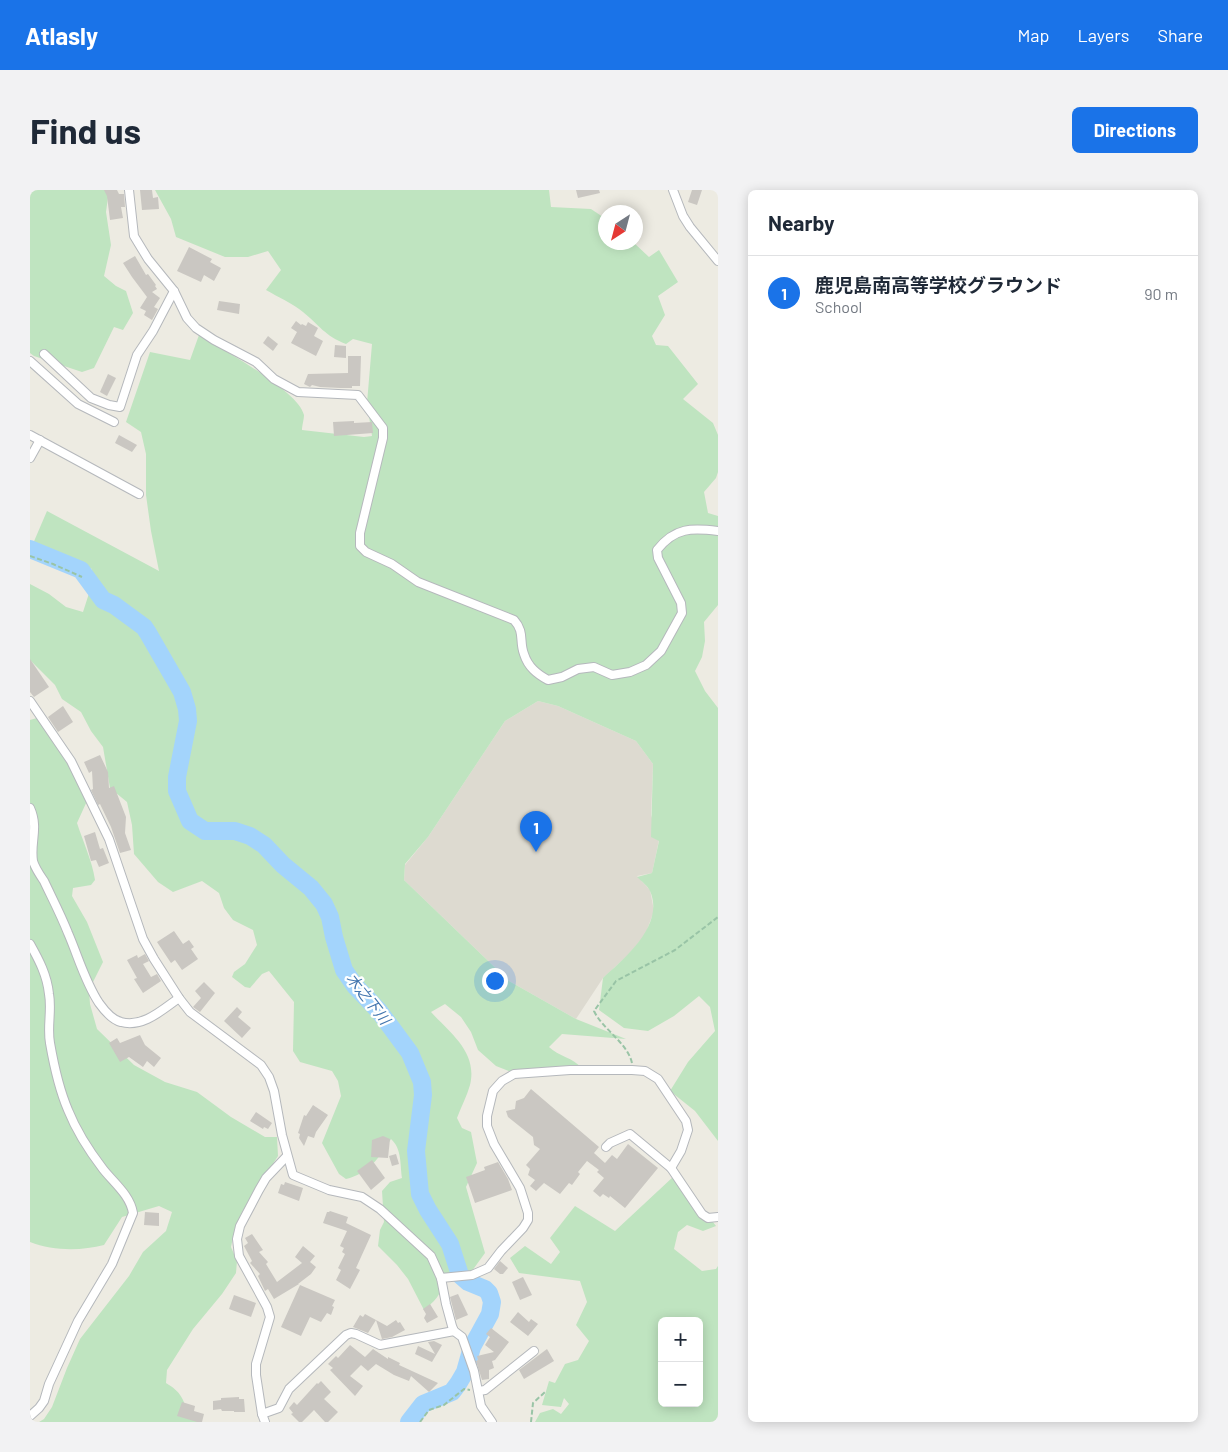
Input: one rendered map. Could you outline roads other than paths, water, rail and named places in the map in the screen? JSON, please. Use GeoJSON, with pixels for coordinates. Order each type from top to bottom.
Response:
{"type":"FeatureCollection","features":[{"type":"Feature","properties":{"kind":"street"},"geometry":{"type":"LineString","coordinates":[[129,190],[134,236],[148,260],[174,291],[187,318],[196,328],[214,340],[256,362],[274,379],[298,392],[358,395],[383,428],[362,524],[360,546],[366,552],[392,564],[418,582],[514,620],[520,626],[523,653],[537,674],[548,680],[562,677],[578,669],[594,667],[612,675],[630,672],[646,665],[660,651],[682,613],[681,603],[658,558],[657,550],[668,538],[682,531],[696,529],[718,532]]}},
{"type":"Feature","properties":{"kind":"street"},"geometry":{"type":"LineString","coordinates":[[673,190],[683,216],[718,261]]}},
{"type":"Feature","properties":{"kind":"street"},"geometry":{"type":"LineString","coordinates":[[44,354],[91,398],[120,407],[137,356],[154,331],[174,291]]}},
{"type":"Feature","properties":{"kind":"street"},"geometry":{"type":"LineString","coordinates":[[30,361],[78,404],[114,422]]}},
{"type":"Feature","properties":{"kind":"street"},"geometry":{"type":"LineString","coordinates":[[30,435],[140,494]]}},
{"type":"Feature","properties":{"kind":"street"},"geometry":{"type":"LineString","coordinates":[[30,458],[40,440]]}},
{"type":"Feature","properties":{"kind":"street"},"geometry":{"type":"LineString","coordinates":[[30,701],[72,761],[109,839],[143,939],[179,998],[199,1020],[239,1047],[261,1065],[269,1077],[274,1091],[290,1170],[293,1175],[329,1190],[362,1197],[380,1208],[430,1256],[444,1278],[446,1304],[454,1331],[462,1337],[474,1370],[481,1406],[492,1422]]}},
{"type":"Feature","properties":{"kind":"street"},"geometry":{"type":"LineString","coordinates":[[30,808],[34,816],[35,826],[33,843],[34,861],[68,933],[89,986],[99,1004],[110,1016],[119,1022],[130,1024],[141,1022],[179,998]]}},
{"type":"Feature","properties":{"kind":"street"},"geometry":{"type":"LineString","coordinates":[[30,944],[43,968],[50,995],[50,1043],[68,1111],[103,1169],[127,1197],[132,1213],[112,1264],[78,1322],[48,1384],[44,1401],[40,1408],[30,1416]]}},
{"type":"Feature","properties":{"kind":"street"},"geometry":{"type":"LineString","coordinates":[[444,1278],[472,1275],[488,1268],[501,1251],[524,1228],[528,1220],[528,1213],[520,1188],[494,1144],[487,1126],[487,1116],[493,1091],[502,1081],[514,1074],[570,1070],[645,1071],[658,1079],[686,1121],[688,1130],[686,1139],[671,1168]]}},
{"type":"Feature","properties":{"kind":"street"},"geometry":{"type":"LineString","coordinates":[[606,1147],[610,1143],[630,1134],[671,1168],[702,1214],[708,1218],[718,1217]]}},
{"type":"Feature","properties":{"kind":"street"},"geometry":{"type":"LineString","coordinates":[[265,1422],[262,1414],[256,1364],[270,1317],[267,1307],[239,1256],[237,1239],[240,1226],[266,1178],[287,1156]]}},
{"type":"Feature","properties":{"kind":"street"},"geometry":{"type":"LineString","coordinates":[[262,1414],[279,1408],[289,1389],[346,1335],[356,1334],[380,1345],[454,1331]]}},
{"type":"Feature","properties":{"kind":"street"},"geometry":{"type":"LineString","coordinates":[[479,1391],[485,1390],[534,1351]]}},
{"type":"Feature","properties":{"kind":"waterway","name":"木之下川"},"geometry":{"type":"LineString","coordinates":[[30,549],[81,570],[103,600],[114,605],[144,627],[182,692],[187,709],[188,721],[177,777],[177,791],[190,821],[205,831],[235,831],[250,836],[264,845],[283,865],[311,888],[324,904],[330,917],[344,970],[355,986],[379,1011],[410,1053],[422,1082],[423,1095],[416,1151],[420,1194],[450,1244],[460,1275],[468,1282],[485,1289],[489,1293],[492,1302],[490,1314],[472,1347],[465,1372],[458,1384],[452,1392],[423,1404],[409,1422]]}},
{"type":"Feature","properties":{"kind":"place","name":"鹿児島南高等学校グラウンド"},"geometry":{"type":"Point","coordinates":[536,852]}}]}
